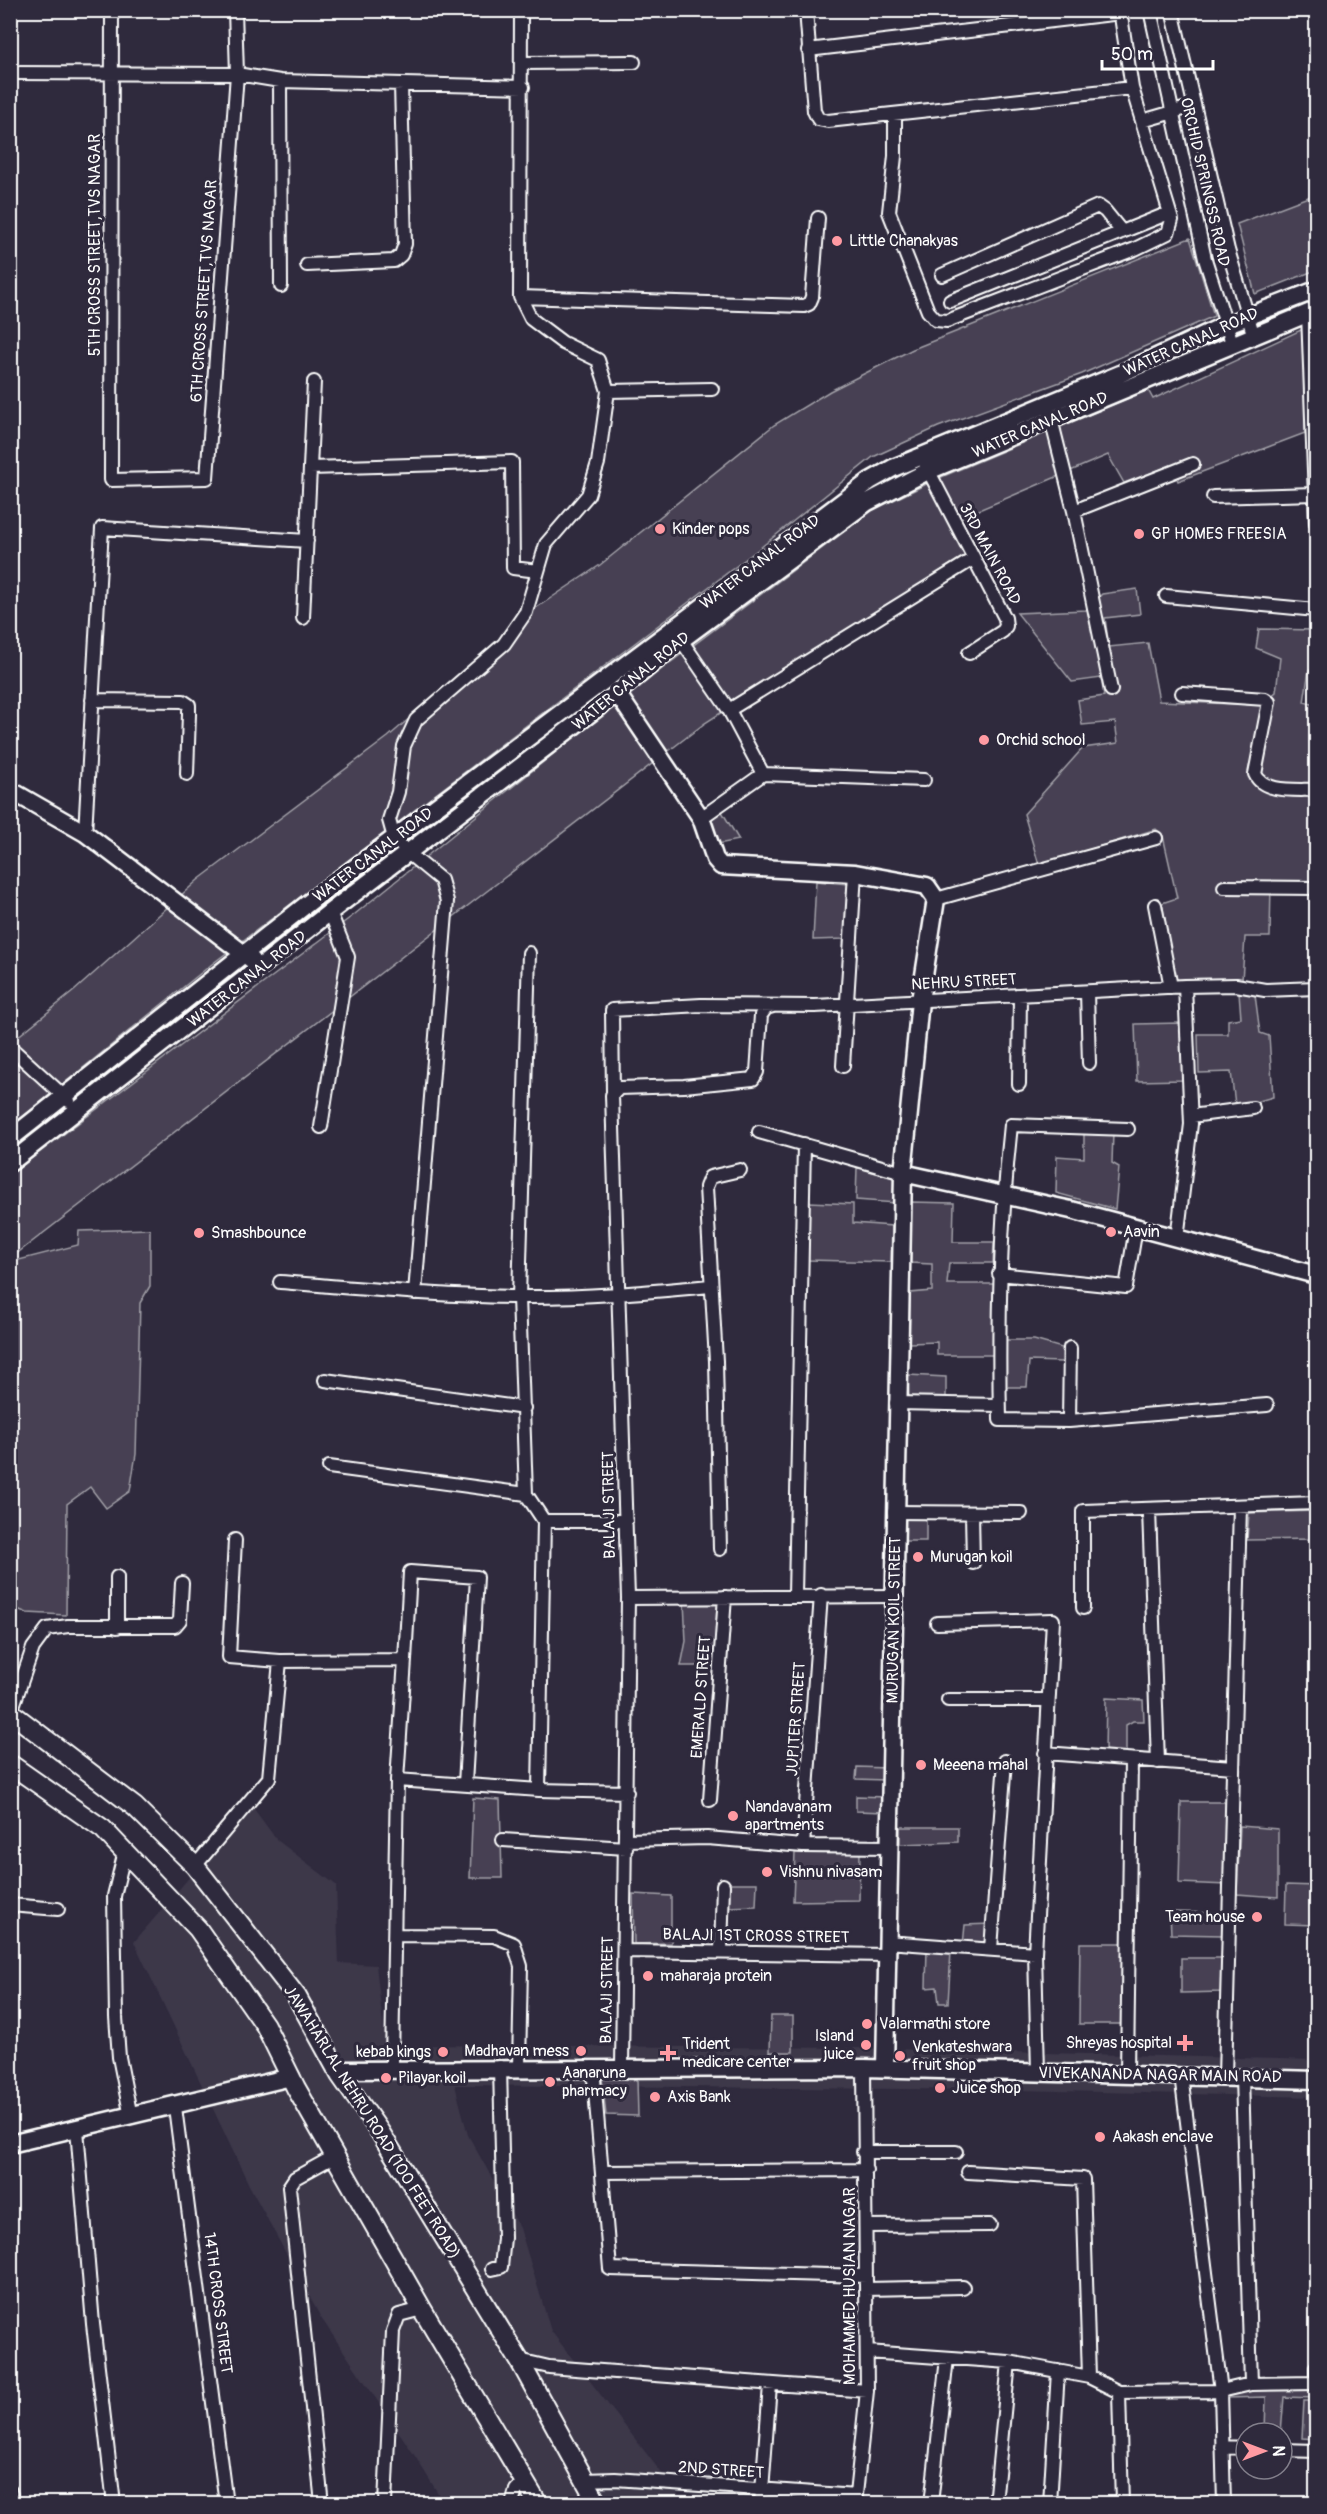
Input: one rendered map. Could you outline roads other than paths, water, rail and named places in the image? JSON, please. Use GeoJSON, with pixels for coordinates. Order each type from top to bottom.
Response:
{"type":"FeatureCollection","features":[{"type":"Feature","properties":{"kind":"main road","name":"WATER CANAL ROAD"},"geometry":{"type":"LineString","coordinates":[[10,1139],[394,838],[870,481],[925,464],[1096,392],[1225,325],[1317,290]]}},
{"type":"Feature","properties":{"kind":"main road","name":"WATER CANAL ROAD"},"geometry":{"type":"LineString","coordinates":[[1096,392],[1233,346],[1312,312]]}},
{"type":"Feature","properties":{"kind":"main road","name":"WATER CANAL ROAD"},"geometry":{"type":"LineString","coordinates":[[10,1163],[78,1112],[330,912],[617,693],[681,640],[866,503],[925,464]]}},
{"type":"Feature","properties":{"kind":"main road"},"geometry":{"type":"LineString","coordinates":[[617,693],[701,818],[716,859],[721,866],[855,873],[927,886],[936,898]]}},
{"type":"Feature","properties":{"kind":"main road"},"geometry":{"type":"LineString","coordinates":[[10,790],[85,833],[246,953],[261,968]]}},
{"type":"Feature","properties":{"kind":"main road","name":"MURUGAN KOIL STREET"},"geometry":{"type":"LineString","coordinates":[[885,2068],[903,1173],[920,1001],[936,898]]}},
{"type":"Feature","properties":{"kind":"main road"},"geometry":{"type":"LineString","coordinates":[[903,1173],[1004,1194],[1317,1275]]}},
{"type":"Feature","properties":{"kind":"main road","name":"JAWAHARLAL NEHRU ROAD (100 FEET ROAD)"},"geometry":{"type":"LineString","coordinates":[[11,1712],[135,1807],[195,1866],[297,1997],[519,2360],[598,2504]]}},
{"type":"Feature","properties":{"kind":"main road"},"geometry":{"type":"LineString","coordinates":[[10,1764],[103,1829],[198,1929],[265,2025],[291,2077],[422,2309],[538,2504]]}},
{"type":"Feature","properties":{"kind":"main road"},"geometry":{"type":"LineString","coordinates":[[392,2066],[478,2064],[500,2067]]}},
{"type":"Feature","properties":{"kind":"main road"},"geometry":{"type":"LineString","coordinates":[[337,2065],[479,2070],[500,2067]]}},
{"type":"Feature","properties":{"kind":"main road","name":"VIVEKANANDA NAGAR MAIN ROAD"},"geometry":{"type":"LineString","coordinates":[[500,2067],[885,2068],[1317,2080]]}},
{"type":"Feature","properties":{"kind":"main road"},"geometry":{"type":"LineString","coordinates":[[10,2144],[175,2107],[291,2077]]}},
{"type":"Feature","properties":{"kind":"street","name":"5TH CROSS STREET,TVS NAGAR"},"geometry":{"type":"LineString","coordinates":[[111,480],[112,10]]}},
{"type":"Feature","properties":{"kind":"street","name":"6TH CROSS STREET,TVS NAGAR"},"geometry":{"type":"LineString","coordinates":[[111,480],[207,478],[237,74],[236,10]]}},
{"type":"Feature","properties":{"kind":"street"},"geometry":{"type":"LineString","coordinates":[[414,1293],[447,901],[441,880],[408,853],[394,838],[389,820],[398,792],[404,746],[416,720],[504,644],[526,612],[546,544],[588,495],[598,463],[608,391],[598,360],[563,343],[531,319],[520,297],[522,10]]}},
{"type":"Feature","properties":{"kind":"street"},"geometry":{"type":"LineString","coordinates":[[806,10],[814,111],[818,120],[895,116],[1132,88]]}},
{"type":"Feature","properties":{"kind":"street","name":"ORCHID SPRINGSS ROAD"},"geometry":{"type":"LineString","coordinates":[[1150,10],[1170,112],[1205,259],[1233,346]]}},
{"type":"Feature","properties":{"kind":"street","name":"ORCHID SPRINGSS ROAD"},"geometry":{"type":"LineString","coordinates":[[1172,10],[1228,250],[1254,337]]}},
{"type":"Feature","properties":{"kind":"street"},"geometry":{"type":"LineString","coordinates":[[808,50],[1120,12],[1132,88],[1169,213],[1171,227],[1168,233],[1135,249],[947,321],[936,320],[928,311],[890,212],[895,156],[895,116]]}},
{"type":"Feature","properties":{"kind":"street"},"geometry":{"type":"LineString","coordinates":[[522,63],[634,62]]}},
{"type":"Feature","properties":{"kind":"street"},"geometry":{"type":"LineString","coordinates":[[10,73],[237,74],[280,81],[523,87]]}},
{"type":"Feature","properties":{"kind":"street"},"geometry":{"type":"LineString","coordinates":[[280,81],[281,286]]}},
{"type":"Feature","properties":{"kind":"street"},"geometry":{"type":"LineString","coordinates":[[307,265],[394,261],[401,255],[405,244],[401,84]]}},
{"type":"Feature","properties":{"kind":"street"},"geometry":{"type":"LineString","coordinates":[[1142,121],[1194,106]]}},
{"type":"Feature","properties":{"kind":"street"},"geometry":{"type":"LineString","coordinates":[[942,274],[1098,206],[1106,211],[1122,232]]}},
{"type":"Feature","properties":{"kind":"street"},"geometry":{"type":"LineString","coordinates":[[950,301],[1169,213]]}},
{"type":"Feature","properties":{"kind":"street"},"geometry":{"type":"LineString","coordinates":[[520,297],[804,306],[810,304],[812,297],[818,218]]}},
{"type":"Feature","properties":{"kind":"street"},"geometry":{"type":"LineString","coordinates":[[1312,312],[1317,523]]}},
{"type":"Feature","properties":{"kind":"street"},"geometry":{"type":"LineString","coordinates":[[303,618],[314,381]]}},
{"type":"Feature","properties":{"kind":"street"},"geometry":{"type":"LineString","coordinates":[[608,391],[712,389]]}},
{"type":"Feature","properties":{"kind":"street"},"geometry":{"type":"LineString","coordinates":[[1049,412],[1074,511],[1111,690]]}},
{"type":"Feature","properties":{"kind":"street"},"geometry":{"type":"LineString","coordinates":[[310,468],[512,462],[513,568],[538,571]]}},
{"type":"Feature","properties":{"kind":"street","name":"3RD MAIN ROAD"},"geometry":{"type":"LineString","coordinates":[[925,464],[1005,618],[1006,626],[1003,631],[969,653]]}},
{"type":"Feature","properties":{"kind":"street"},"geometry":{"type":"LineString","coordinates":[[1074,511],[1193,464]]}},
{"type":"Feature","properties":{"kind":"street"},"geometry":{"type":"LineString","coordinates":[[1213,497],[1315,494]]}},
{"type":"Feature","properties":{"kind":"street"},"geometry":{"type":"LineString","coordinates":[[85,833],[102,528],[307,541]]}},
{"type":"Feature","properties":{"kind":"street"},"geometry":{"type":"LineString","coordinates":[[729,710],[973,559]]}},
{"type":"Feature","properties":{"kind":"street"},"geometry":{"type":"LineString","coordinates":[[1166,596],[1317,610]]}},
{"type":"Feature","properties":{"kind":"street"},"geometry":{"type":"LineString","coordinates":[[681,640],[729,710],[763,774]]}},
{"type":"Feature","properties":{"kind":"street"},"geometry":{"type":"LineString","coordinates":[[1182,693],[1265,699],[1269,702],[1255,774],[1258,781],[1269,787],[1317,790]]}},
{"type":"Feature","properties":{"kind":"street"},"geometry":{"type":"LineString","coordinates":[[92,700],[183,701],[189,705],[187,774]]}},
{"type":"Feature","properties":{"kind":"street"},"geometry":{"type":"LineString","coordinates":[[701,818],[763,774],[924,780]]}},
{"type":"Feature","properties":{"kind":"street"},"geometry":{"type":"LineString","coordinates":[[936,898],[1156,838]]}},
{"type":"Feature","properties":{"kind":"street"},"geometry":{"type":"LineString","coordinates":[[843,1066],[855,873]]}},
{"type":"Feature","properties":{"kind":"street"},"geometry":{"type":"LineString","coordinates":[[1224,887],[1317,888]]}},
{"type":"Feature","properties":{"kind":"street"},"geometry":{"type":"LineString","coordinates":[[1155,905],[1171,987]]}},
{"type":"Feature","properties":{"kind":"street"},"geometry":{"type":"LineString","coordinates":[[321,1127],[348,957],[330,912]]}},
{"type":"Feature","properties":{"kind":"street"},"geometry":{"type":"LineString","coordinates":[[529,953],[519,1298],[526,1494],[544,1521],[539,1790]]}},
{"type":"Feature","properties":{"kind":"street","name":"NEHRU STREET"},"geometry":{"type":"LineString","coordinates":[[613,1092],[612,1010],[701,1005],[848,1005],[1185,986],[1236,985],[1265,990],[1317,988]]}},
{"type":"Feature","properties":{"kind":"street"},"geometry":{"type":"LineString","coordinates":[[1177,1239],[1191,1116],[1185,986]]}},
{"type":"Feature","properties":{"kind":"street"},"geometry":{"type":"LineString","coordinates":[[1088,992],[1089,1063]]}},
{"type":"Feature","properties":{"kind":"street"},"geometry":{"type":"LineString","coordinates":[[1018,1084],[1020,995]]}},
{"type":"Feature","properties":{"kind":"street"},"geometry":{"type":"LineString","coordinates":[[613,1092],[619,1088],[748,1081],[757,1071],[761,1015],[766,1008],[773,1006]]}},
{"type":"Feature","properties":{"kind":"street"},"geometry":{"type":"LineString","coordinates":[[10,1047],[65,1096],[78,1112]]}},
{"type":"Feature","properties":{"kind":"street","name":"BALAJI STREET"},"geometry":{"type":"LineString","coordinates":[[613,1092],[612,1130],[628,1598],[622,2067]]}},
{"type":"Feature","properties":{"kind":"street"},"geometry":{"type":"LineString","coordinates":[[1191,1116],[1253,1108]]}},
{"type":"Feature","properties":{"kind":"street"},"geometry":{"type":"LineString","coordinates":[[1128,1129],[1011,1125],[999,1274],[1000,1420],[1069,1421],[1267,1405]]}},
{"type":"Feature","properties":{"kind":"street"},"geometry":{"type":"LineString","coordinates":[[759,1132],[903,1173]]}},
{"type":"Feature","properties":{"kind":"street"},"geometry":{"type":"LineString","coordinates":[[795,1595],[804,1144]]}},
{"type":"Feature","properties":{"kind":"street"},"geometry":{"type":"LineString","coordinates":[[720,1549],[716,1361],[706,1187],[710,1176],[740,1170]]}},
{"type":"Feature","properties":{"kind":"street"},"geometry":{"type":"LineString","coordinates":[[999,1274],[1126,1287],[1136,1228]]}},
{"type":"Feature","properties":{"kind":"street"},"geometry":{"type":"LineString","coordinates":[[280,1282],[414,1293],[519,1298],[619,1294],[710,1286]]}},
{"type":"Feature","properties":{"kind":"street"},"geometry":{"type":"LineString","coordinates":[[1069,1421],[1070,1348]]}},
{"type":"Feature","properties":{"kind":"street"},"geometry":{"type":"LineString","coordinates":[[325,1380],[524,1408]]}},
{"type":"Feature","properties":{"kind":"street"},"geometry":{"type":"LineString","coordinates":[[897,1404],[999,1405]]}},
{"type":"Feature","properties":{"kind":"street"},"geometry":{"type":"LineString","coordinates":[[329,1467],[526,1494]]}},
{"type":"Feature","properties":{"kind":"street"},"geometry":{"type":"LineString","coordinates":[[1083,1608],[1083,1511],[1317,1503]]}},
{"type":"Feature","properties":{"kind":"street"},"geometry":{"type":"LineString","coordinates":[[1225,2077],[1240,1506]]}},
{"type":"Feature","properties":{"kind":"street"},"geometry":{"type":"LineString","coordinates":[[1149,1510],[1158,1762]]}},
{"type":"Feature","properties":{"kind":"street"},"geometry":{"type":"LineString","coordinates":[[895,1512],[1021,1513]]}},
{"type":"Feature","properties":{"kind":"street"},"geometry":{"type":"LineString","coordinates":[[972,1513],[973,1563]]}},
{"type":"Feature","properties":{"kind":"street"},"geometry":{"type":"LineString","coordinates":[[544,1521],[626,1521]]}},
{"type":"Feature","properties":{"kind":"street"},"geometry":{"type":"LineString","coordinates":[[235,1540],[229,1657],[280,1661],[405,1660]]}},
{"type":"Feature","properties":{"kind":"street"},"geometry":{"type":"LineString","coordinates":[[392,2066],[398,1780],[410,1572],[477,1577],[465,1784]]}},
{"type":"Feature","properties":{"kind":"street"},"geometry":{"type":"LineString","coordinates":[[117,1577],[117,1627]]}},
{"type":"Feature","properties":{"kind":"street"},"geometry":{"type":"LineString","coordinates":[[11,1712],[33,1648],[47,1629],[68,1626],[175,1626],[180,1620],[182,1583]]}},
{"type":"Feature","properties":{"kind":"street","name":"JUPITER STREET"},"geometry":{"type":"LineString","coordinates":[[802,1846],[821,1595]]}},
{"type":"Feature","properties":{"kind":"street"},"geometry":{"type":"LineString","coordinates":[[628,1598],[894,1596]]}},
{"type":"Feature","properties":{"kind":"street","name":"EMERALD STREET"},"geometry":{"type":"LineString","coordinates":[[710,1800],[725,1597]]}},
{"type":"Feature","properties":{"kind":"street"},"geometry":{"type":"LineString","coordinates":[[937,1623],[1053,1620],[1035,1953],[1038,2072]]}},
{"type":"Feature","properties":{"kind":"street"},"geometry":{"type":"LineString","coordinates":[[195,1866],[269,1778],[280,1661]]}},
{"type":"Feature","properties":{"kind":"street"},"geometry":{"type":"LineString","coordinates":[[948,1700],[1048,1700]]}},
{"type":"Feature","properties":{"kind":"street"},"geometry":{"type":"LineString","coordinates":[[1046,1753],[1233,1767]]}},
{"type":"Feature","properties":{"kind":"street"},"geometry":{"type":"LineString","coordinates":[[1127,2074],[1131,1760]]}},
{"type":"Feature","properties":{"kind":"street"},"geometry":{"type":"LineString","coordinates":[[991,1949],[1005,1761]]}},
{"type":"Feature","properties":{"kind":"street"},"geometry":{"type":"LineString","coordinates":[[398,1780],[465,1784],[490,1789],[627,1792]]}},
{"type":"Feature","properties":{"kind":"street"},"geometry":{"type":"LineString","coordinates":[[503,1840],[626,1844],[707,1838],[802,1846],[890,1847]]}},
{"type":"Feature","properties":{"kind":"street"},"geometry":{"type":"LineString","coordinates":[[125,1851],[114,1896],[114,1907],[119,2057],[131,2117]]}},
{"type":"Feature","properties":{"kind":"street"},"geometry":{"type":"LineString","coordinates":[[721,1951],[723,1885]]}},
{"type":"Feature","properties":{"kind":"street"},"geometry":{"type":"LineString","coordinates":[[10,1905],[58,1909]]}},
{"type":"Feature","properties":{"kind":"street"},"geometry":{"type":"LineString","coordinates":[[394,1935],[494,1936],[514,1944],[521,1966],[519,2067]]}},
{"type":"Feature","properties":{"kind":"street","name":"BALAJI 1ST CROSS STREET"},"geometry":{"type":"LineString","coordinates":[[625,1951],[887,1948],[991,1949],[1035,1953]]}},
{"type":"Feature","properties":{"kind":"street"},"geometry":{"type":"LineString","coordinates":[[492,2269],[501,2267],[504,2238],[500,2067]]}},
{"type":"Feature","properties":{"kind":"street"},"geometry":{"type":"LineString","coordinates":[[593,2067],[610,2269],[963,2287]]}},
{"type":"Feature","properties":{"kind":"street","name":"MOHAMMED HUSIAN NAGAR"},"geometry":{"type":"LineString","coordinates":[[856,2500],[867,2391],[864,2068]]}},
{"type":"Feature","properties":{"kind":"street"},"geometry":{"type":"LineString","coordinates":[[1180,2075],[1221,2391],[1222,2447],[1225,2461],[1224,2504]]}},
{"type":"Feature","properties":{"kind":"street"},"geometry":{"type":"LineString","coordinates":[[1242,2077],[1251,2384]]}},
{"type":"Feature","properties":{"kind":"street","name":"14TH CROSS STREET"},"geometry":{"type":"LineString","coordinates":[[175,2107],[226,2504]]}},
{"type":"Feature","properties":{"kind":"street"},"geometry":{"type":"LineString","coordinates":[[77,2129],[93,2324],[114,2504]]}},
{"type":"Feature","properties":{"kind":"street"},"geometry":{"type":"LineString","coordinates":[[863,2152],[956,2152]]}},
{"type":"Feature","properties":{"kind":"street"},"geometry":{"type":"LineString","coordinates":[[322,2504],[289,2187],[295,2178],[335,2156]]}},
{"type":"Feature","properties":{"kind":"street"},"geometry":{"type":"LineString","coordinates":[[602,2172],[866,2170]]}},
{"type":"Feature","properties":{"kind":"street"},"geometry":{"type":"LineString","coordinates":[[968,2172],[1083,2179],[1089,2377]]}},
{"type":"Feature","properties":{"kind":"street"},"geometry":{"type":"LineString","coordinates":[[866,2226],[990,2225]]}},
{"type":"Feature","properties":{"kind":"street"},"geometry":{"type":"LineString","coordinates":[[386,2504],[393,2331],[399,2315],[422,2309]]}},
{"type":"Feature","properties":{"kind":"street"},"geometry":{"type":"LineString","coordinates":[[867,2352],[1010,2362],[1089,2377],[1119,2392],[1221,2391],[1251,2384],[1316,2383],[1317,2367]]}},
{"type":"Feature","properties":{"kind":"street"},"geometry":{"type":"LineString","coordinates":[[931,2504],[947,2358]]}},
{"type":"Feature","properties":{"kind":"street"},"geometry":{"type":"LineString","coordinates":[[519,2360],[549,2367],[867,2391]]}},
{"type":"Feature","properties":{"kind":"street"},"geometry":{"type":"LineString","coordinates":[[995,2504],[1010,2362]]}},
{"type":"Feature","properties":{"kind":"street"},"geometry":{"type":"LineString","coordinates":[[1050,2504],[1058,2372]]}},
{"type":"Feature","properties":{"kind":"street"},"geometry":{"type":"LineString","coordinates":[[761,2504],[770,2385]]}},
{"type":"Feature","properties":{"kind":"street"},"geometry":{"type":"LineString","coordinates":[[1119,2392],[1122,2504]]}},
{"type":"Feature","properties":{"kind":"street"},"geometry":{"type":"LineString","coordinates":[[1222,2447],[1234,2448]]}},
{"type":"Feature","properties":{"kind":"street"},"geometry":{"type":"LineString","coordinates":[[1294,2450],[1317,2451]]}},
{"type":"Feature","properties":{"kind":"street","name":"2ND STREET"},"geometry":{"type":"LineString","coordinates":[[584,2480],[615,2479],[762,2490],[856,2500]]}},
{"type":"Feature","properties":{"kind":"street"},"geometry":{"type":"LineString","coordinates":[[512,2504],[516,2490],[525,2480]]}},
{"type":"Feature","properties":{"kind":"street"},"geometry":{"type":"LineString","coordinates":[[10,2491],[12,2504]]}},
{"type":"Feature","properties":{"kind":"place","name":"Little Chanakyas"},"geometry":{"type":"Point","coordinates":[837,241]}},
{"type":"Feature","properties":{"kind":"place","name":"Kinder pops"},"geometry":{"type":"Point","coordinates":[660,529]}},
{"type":"Feature","properties":{"kind":"place","name":"GP HOMES FREESIA"},"geometry":{"type":"Point","coordinates":[1139,534]}},
{"type":"Feature","properties":{"kind":"place","name":"Orchid school"},"geometry":{"type":"Point","coordinates":[984,740]}},
{"type":"Feature","properties":{"kind":"place","name":"Aavin"},"geometry":{"type":"Point","coordinates":[1111,1232]}},
{"type":"Feature","properties":{"kind":"place","name":"Smashbounce"},"geometry":{"type":"Point","coordinates":[199,1233]}},
{"type":"Feature","properties":{"kind":"place","name":"Murugan koil"},"geometry":{"type":"Point","coordinates":[918,1557]}},
{"type":"Feature","properties":{"kind":"place","name":"Meeena mahal"},"geometry":{"type":"Point","coordinates":[921,1765]}},
{"type":"Feature","properties":{"kind":"place","name":"Nandavanam apartments"},"geometry":{"type":"Point","coordinates":[733,1816]}},
{"type":"Feature","properties":{"kind":"place","name":"Vishnu nivasam"},"geometry":{"type":"Point","coordinates":[767,1872]}},
{"type":"Feature","properties":{"kind":"place","name":"Team house"},"geometry":{"type":"Point","coordinates":[1257,1917]}},
{"type":"Feature","properties":{"kind":"place","name":"maharaja protein"},"geometry":{"type":"Point","coordinates":[648,1976]}},
{"type":"Feature","properties":{"kind":"place","name":"Valarmathi store"},"geometry":{"type":"Point","coordinates":[867,2024]}},
{"type":"Feature","properties":{"kind":"place","name":"Shreyas hospital"},"geometry":{"type":"Point","coordinates":[1185,2043]}},
{"type":"Feature","properties":{"kind":"place","name":"Island juice"},"geometry":{"type":"Point","coordinates":[866,2045]}},
{"type":"Feature","properties":{"kind":"place","name":"Madhavan mess"},"geometry":{"type":"Point","coordinates":[581,2051]}},
{"type":"Feature","properties":{"kind":"place","name":"kebab kings"},"geometry":{"type":"Point","coordinates":[443,2052]}},
{"type":"Feature","properties":{"kind":"place","name":"Trident medicare center"},"geometry":{"type":"Point","coordinates":[668,2053]}},
{"type":"Feature","properties":{"kind":"place","name":"Venkateshwara fruit shop"},"geometry":{"type":"Point","coordinates":[900,2056]}},
{"type":"Feature","properties":{"kind":"place","name":"Pilayar koil"},"geometry":{"type":"Point","coordinates":[386,2078]}},
{"type":"Feature","properties":{"kind":"place","name":"Aanaruna pharmacy"},"geometry":{"type":"Point","coordinates":[550,2082]}},
{"type":"Feature","properties":{"kind":"place","name":"Juice shop"},"geometry":{"type":"Point","coordinates":[940,2088]}},
{"type":"Feature","properties":{"kind":"place","name":"Axis Bank"},"geometry":{"type":"Point","coordinates":[655,2097]}},
{"type":"Feature","properties":{"kind":"place","name":"Aakash enclave"},"geometry":{"type":"Point","coordinates":[1100,2137]}}]}
